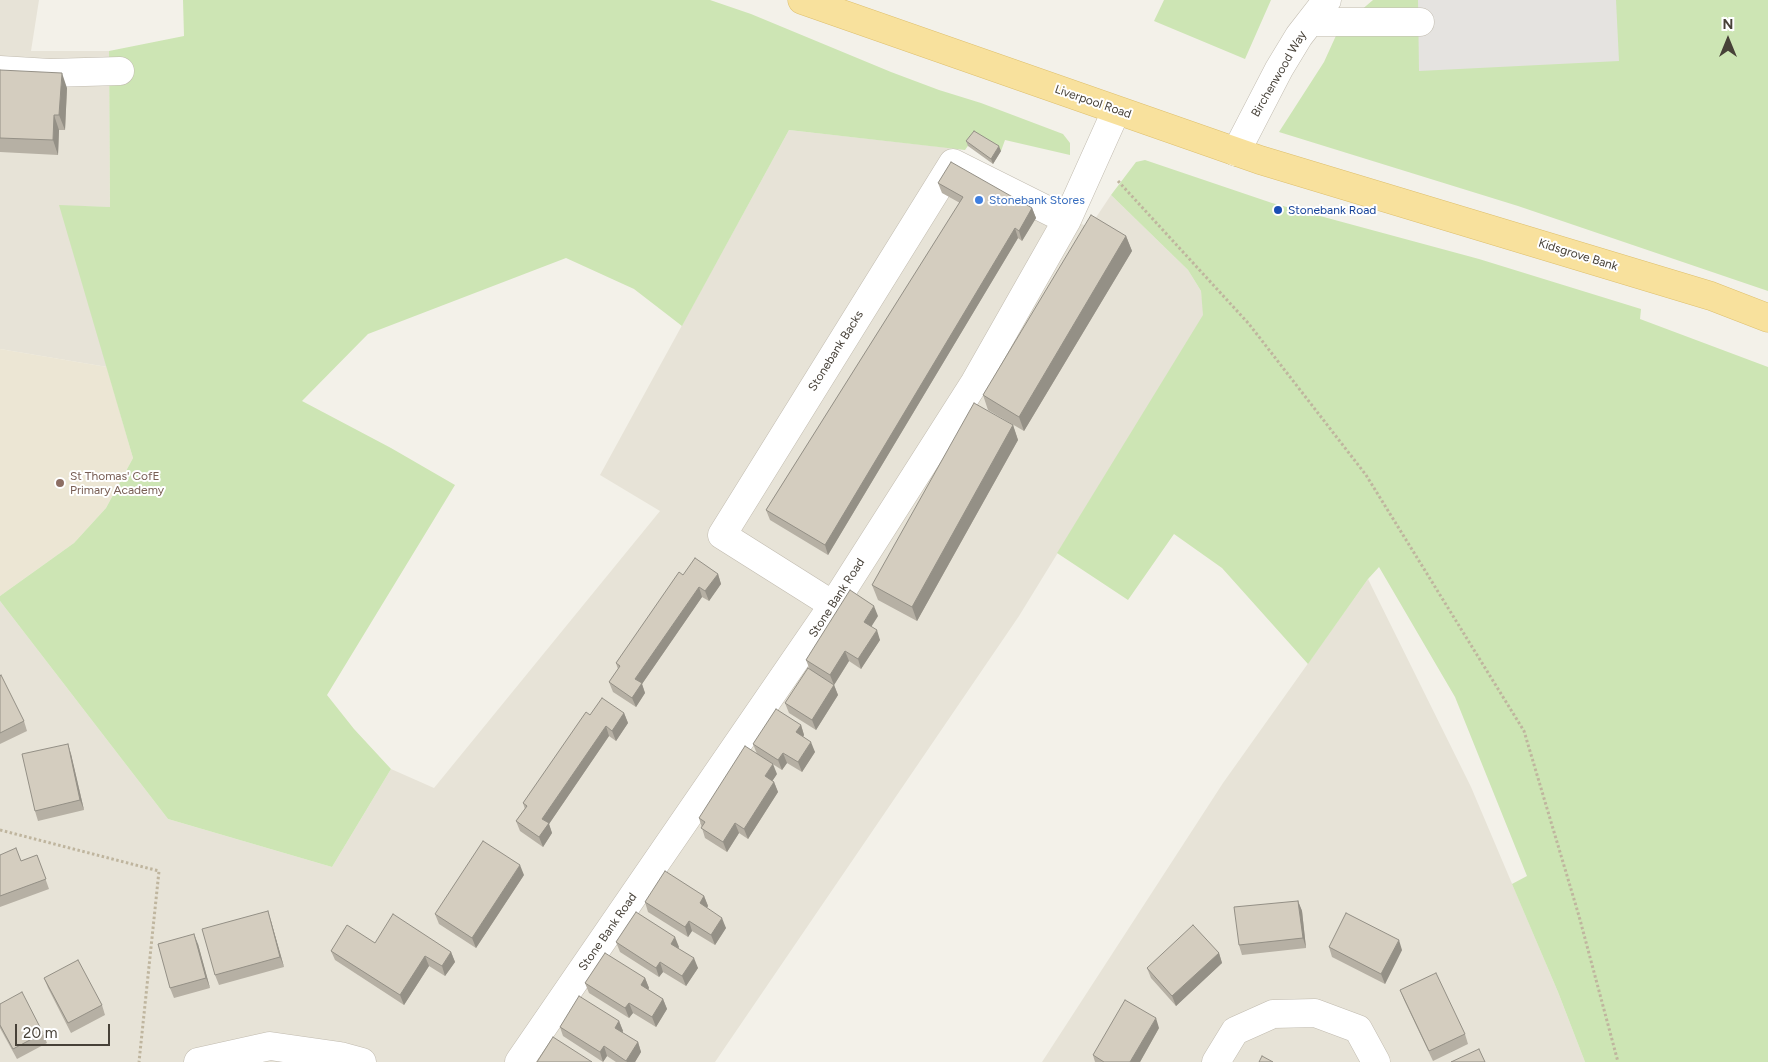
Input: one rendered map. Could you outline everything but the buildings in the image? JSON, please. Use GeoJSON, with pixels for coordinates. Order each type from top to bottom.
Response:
{"type":"FeatureCollection","features":[{"type":"Feature","properties":{"kind":"main road","name":"Liverpool Road"},"geometry":{"type":"LineString","coordinates":[[802,0],[1236,152],[1387,197]]}},
{"type":"Feature","properties":{"kind":"main road","name":"Kidsgrove Bank"},"geometry":{"type":"LineString","coordinates":[[1387,197],[1711,296],[1768,318]]}},
{"type":"Feature","properties":{"kind":"street","name":"Birchenwood Way"},"geometry":{"type":"LineString","coordinates":[[1236,152],[1279,69],[1299,36],[1327,0]]}},
{"type":"Feature","properties":{"kind":"street"},"geometry":{"type":"LineString","coordinates":[[1310,22],[1420,22]]}},
{"type":"Feature","properties":{"kind":"street"},"geometry":{"type":"LineString","coordinates":[[0,70],[50,73],[120,71]]}},
{"type":"Feature","properties":{"kind":"street","name":"Stone Bank Road"},"geometry":{"type":"LineString","coordinates":[[519,1062],[833,606],[975,382],[1067,220],[1116,111]]}},
{"type":"Feature","properties":{"kind":"street","name":"Stonebank Backs"},"geometry":{"type":"LineString","coordinates":[[833,606],[722,535],[953,163],[1067,220]]}},
{"type":"Feature","properties":{"kind":"street"},"geometry":{"type":"LineString","coordinates":[[1216,1062],[1234,1031],[1273,1014],[1315,1012],[1358,1029],[1376,1062]]}},
{"type":"Feature","properties":{"kind":"street"},"geometry":{"type":"LineString","coordinates":[[198,1062],[270,1046],[340,1056],[362,1062]]}},
{"type":"Feature","properties":{"kind":"path"},"geometry":{"type":"LineString","coordinates":[[1095,156],[1249,324],[1366,475],[1524,731],[1618,1062]]}},
{"type":"Feature","properties":{"kind":"path"},"geometry":{"type":"LineString","coordinates":[[0,830],[159,871],[139,1062]]}},
{"type":"Feature","properties":{"kind":"shaded area"},"geometry":{"type":"Polygon","coordinates":[[[0,0],[39,0],[31,51],[109,51],[110,207],[60,206],[107,367],[0,349],[0,0]]]}},
{"type":"Feature","properties":{"kind":"shaded area"},"geometry":{"type":"Polygon","coordinates":[[[1418,0],[1616,0],[1619,61],[1419,71],[1418,0]]]}},
{"type":"Feature","properties":{"kind":"shaded area"},"geometry":{"type":"Polygon","coordinates":[[[789,130],[950,148],[1089,228],[1111,195],[1188,270],[1201,291],[1204,315],[1019,616],[715,1062],[0,1062],[0,601],[168,819],[332,867],[391,769],[434,788],[660,511],[600,475],[789,130]]]}},
{"type":"Feature","properties":{"kind":"shaded area","name":"St Thomas' CofE Primary Academy"},"geometry":{"type":"Polygon","coordinates":[[[0,349],[107,367],[133,458],[106,508],[74,543],[0,596],[0,349]]]}},
{"type":"Feature","properties":{"kind":"shaded area"},"geometry":{"type":"Polygon","coordinates":[[[1368,579],[1471,787],[1558,992],[1585,1062],[1042,1062],[1223,783],[1368,579]]]}},
{"type":"Feature","properties":{"kind":"green space"},"geometry":{"type":"Polygon","coordinates":[[[183,0],[710,0],[751,14],[891,72],[1063,134],[1070,143],[1070,155],[1005,140],[1001,151],[975,136],[965,150],[789,130],[682,326],[634,289],[566,258],[368,334],[302,401],[391,448],[455,485],[327,695],[354,729],[391,769],[332,867],[168,819],[0,601],[0,596],[74,543],[106,508],[133,458],[59,205],[110,207],[109,51],[184,36],[183,0]]]}},
{"type":"Feature","properties":{"kind":"green space"},"geometry":{"type":"Polygon","coordinates":[[[1164,0],[1271,0],[1245,59],[1154,21],[1164,0]]]}},
{"type":"Feature","properties":{"kind":"green space"},"geometry":{"type":"Polygon","coordinates":[[[1373,0],[1768,0],[1768,291],[1518,206],[1279,132],[1324,62],[1339,29],[1373,0]]]}},
{"type":"Feature","properties":{"kind":"green space"},"geometry":{"type":"Polygon","coordinates":[[[1145,160],[1272,203],[1479,259],[1641,309],[1640,319],[1768,367],[1768,1062],[1585,1062],[1558,992],[1512,884],[1527,876],[1455,697],[1379,567],[1368,579],[1308,664],[1222,568],[1174,534],[1128,600],[1057,553],[1203,315],[1201,291],[1188,270],[1111,195],[1136,162],[1145,160]]]}},
{"type":"Feature","properties":{"kind":"place","name":"Stonebank Stores"},"geometry":{"type":"Point","coordinates":[979,200]}},
{"type":"Feature","properties":{"kind":"place","name":"Stonebank Road"},"geometry":{"type":"Point","coordinates":[1278,210]}},
{"type":"Feature","properties":{"kind":"place","name":"St Thomas' CofE Primary Academy"},"geometry":{"type":"Point","coordinates":[60,483]}}]}
